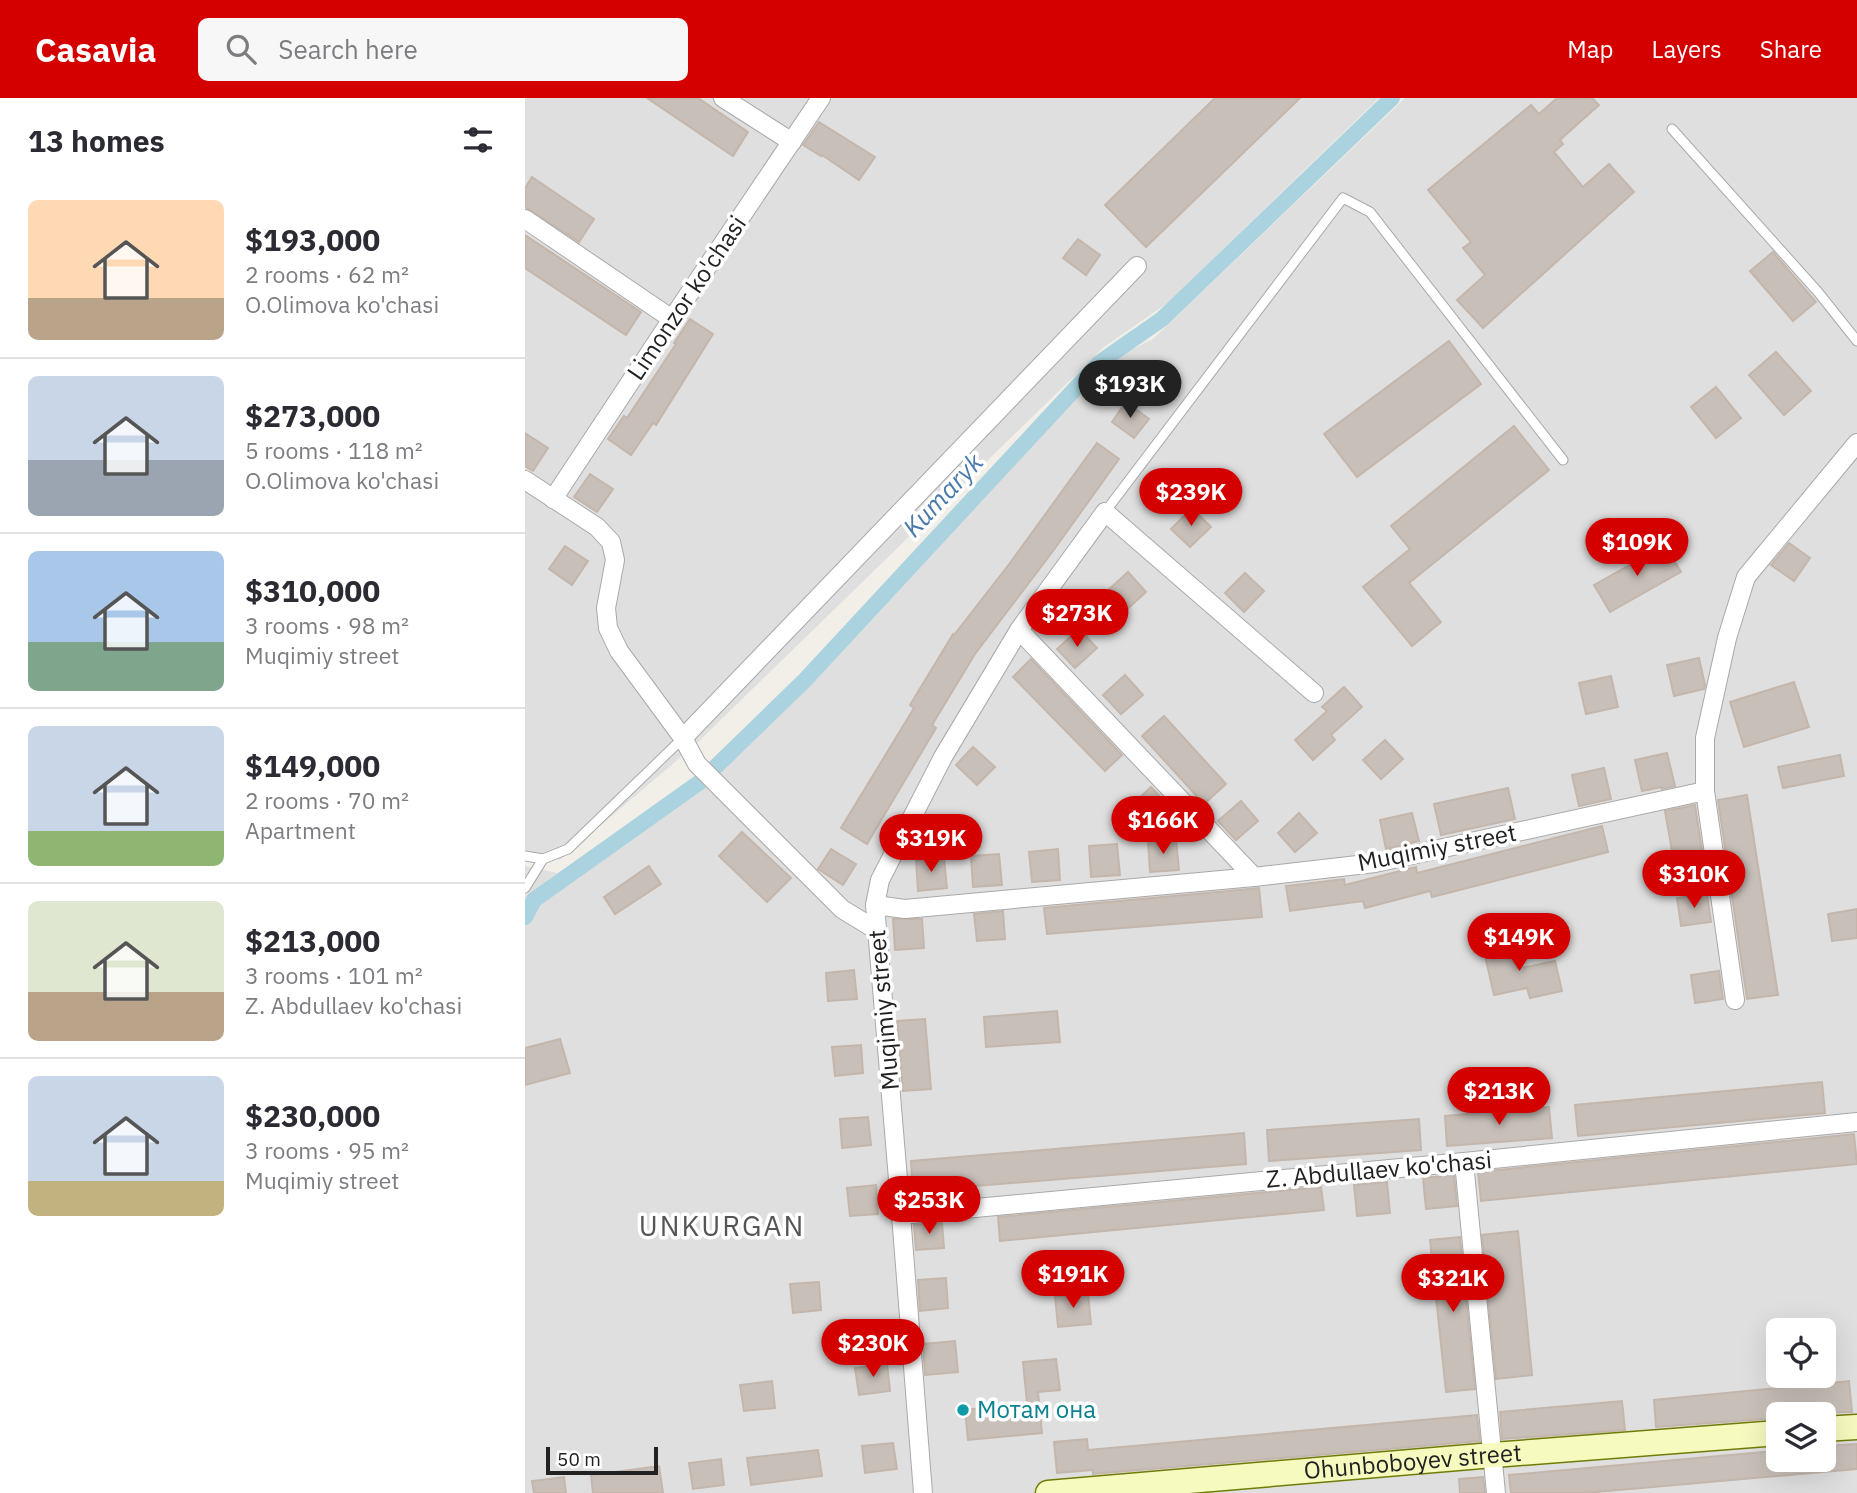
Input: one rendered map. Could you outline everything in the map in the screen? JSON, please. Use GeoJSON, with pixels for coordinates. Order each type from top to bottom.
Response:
{"type":"FeatureCollection","features":[{"type":"Feature","properties":{"kind":"main road"},"geometry":{"type":"LineString","coordinates":[[1836,1428],[1857,1427]]}},
{"type":"Feature","properties":{"kind":"main road","name":"Ohunboboyev street"},"geometry":{"type":"LineString","coordinates":[[1048,1493],[1766,1434]]}},
{"type":"Feature","properties":{"kind":"street"},"geometry":{"type":"LineString","coordinates":[[723,98],[792,142]]}},
{"type":"Feature","properties":{"kind":"street","name":"Limonzor ko'chasi"},"geometry":{"type":"LineString","coordinates":[[553,499],[821,98]]}},
{"type":"Feature","properties":{"kind":"street"},"geometry":{"type":"LineString","coordinates":[[525,219],[672,319]]}},
{"type":"Feature","properties":{"kind":"street"},"geometry":{"type":"LineString","coordinates":[[683,738],[1136,266]]}},
{"type":"Feature","properties":{"kind":"street"},"geometry":{"type":"LineString","coordinates":[[1734,1000],[1705,790],[1705,738],[1727,638],[1746,577],[1857,443]]}},
{"type":"Feature","properties":{"kind":"street"},"geometry":{"type":"LineString","coordinates":[[525,480],[597,527],[611,542],[615,560],[606,608],[608,628],[619,651],[683,738],[697,764],[842,909],[878,931]]}},
{"type":"Feature","properties":{"kind":"street"},"geometry":{"type":"LineString","coordinates":[[875,905],[880,880],[943,757],[1019,630],[1105,512],[1314,693]]}},
{"type":"Feature","properties":{"kind":"street"},"geometry":{"type":"LineString","coordinates":[[1019,630],[1254,877]]}},
{"type":"Feature","properties":{"kind":"street","name":"Muqimiy street"},"geometry":{"type":"LineString","coordinates":[[923,1493],[875,905],[905,909],[1254,877],[1375,863],[1705,790]]}},
{"type":"Feature","properties":{"kind":"street","name":"Z. Abdullaev ko'chasi"},"geometry":{"type":"LineString","coordinates":[[901,1215],[1857,1122]]}},
{"type":"Feature","properties":{"kind":"street"},"geometry":{"type":"LineString","coordinates":[[1464,1162],[1496,1493]]}},
{"type":"Feature","properties":{"kind":"lane"},"geometry":{"type":"LineString","coordinates":[[1672,129],[1818,292],[1857,341]]}},
{"type":"Feature","properties":{"kind":"lane"},"geometry":{"type":"LineString","coordinates":[[1105,512],[1343,198],[1370,212],[1563,460]]}},
{"type":"Feature","properties":{"kind":"lane"},"geometry":{"type":"LineString","coordinates":[[525,856],[543,859],[568,849],[683,738]]}},
{"type":"Feature","properties":{"kind":"lane"},"geometry":{"type":"LineString","coordinates":[[525,888],[543,859]]}},
{"type":"Feature","properties":{"kind":"shaded area"},"geometry":{"type":"Polygon","coordinates":[[[525,98],[1379,98],[1166,304],[1104,347],[695,745],[560,860],[525,853],[525,98]]]}},
{"type":"Feature","properties":{"kind":"shaded area","name":"UNKURGAN"},"geometry":{"type":"Polygon","coordinates":[[[1405,98],[1857,98],[1857,1493],[525,1493],[525,866],[558,873],[721,772],[1112,359],[1153,339],[1405,98]]]}},
{"type":"Feature","properties":{"kind":"building"},"geometry":{"type":"Polygon","coordinates":[[[647,98],[698,98],[748,132],[733,156],[647,98]]]}},
{"type":"Feature","properties":{"kind":"building"},"geometry":{"type":"Polygon","coordinates":[[[1215,98],[1300,98],[1146,247],[1105,205],[1215,98]]]}},
{"type":"Feature","properties":{"kind":"building"},"geometry":{"type":"Polygon","coordinates":[[[1557,98],[1592,98],[1599,105],[1560,140],[1563,144],[1554,152],[1583,187],[1609,164],[1634,192],[1483,328],[1457,300],[1485,275],[1463,248],[1471,242],[1428,190],[1531,105],[1539,114],[1557,98]]]}},
{"type":"Feature","properties":{"kind":"building"},"geometry":{"type":"Polygon","coordinates":[[[819,122],[875,157],[859,180],[803,145],[819,122]]]}},
{"type":"Feature","properties":{"kind":"building"},"geometry":{"type":"Polygon","coordinates":[[[532,177],[594,219],[579,242],[525,207],[525,188],[532,177]]]}},
{"type":"Feature","properties":{"kind":"building"},"geometry":{"type":"Polygon","coordinates":[[[525,235],[641,312],[626,335],[525,268],[525,235]]]}},
{"type":"Feature","properties":{"kind":"building"},"geometry":{"type":"Polygon","coordinates":[[[1078,239],[1100,255],[1086,275],[1063,258],[1078,239]]]}},
{"type":"Feature","properties":{"kind":"building"},"geometry":{"type":"Polygon","coordinates":[[[1773,252],[1816,302],[1793,321],[1750,271],[1773,252]]]}},
{"type":"Feature","properties":{"kind":"building"},"geometry":{"type":"Polygon","coordinates":[[[690,319],[713,334],[656,425],[653,423],[631,455],[608,439],[624,416],[627,418],[690,319]]]}},
{"type":"Feature","properties":{"kind":"building"},"geometry":{"type":"Polygon","coordinates":[[[1449,341],[1481,384],[1357,477],[1324,434],[1449,341]]]}},
{"type":"Feature","properties":{"kind":"building"},"geometry":{"type":"Polygon","coordinates":[[[1776,352],[1811,391],[1784,415],[1749,375],[1776,352]]]}},
{"type":"Feature","properties":{"kind":"building"},"geometry":{"type":"Polygon","coordinates":[[[1716,387],[1741,418],[1716,438],[1691,407],[1716,387]]]}},
{"type":"Feature","properties":{"kind":"building"},"geometry":{"type":"Polygon","coordinates":[[[1126,402],[1149,419],[1134,438],[1112,422],[1126,402]]]}},
{"type":"Feature","properties":{"kind":"building"},"geometry":{"type":"Polygon","coordinates":[[[1514,426],[1549,470],[1409,583],[1441,622],[1412,646],[1363,587],[1410,549],[1391,526],[1514,426]]]}},
{"type":"Feature","properties":{"kind":"building"},"geometry":{"type":"Polygon","coordinates":[[[525,433],[548,448],[533,471],[525,466],[525,433]]]}},
{"type":"Feature","properties":{"kind":"building"},"geometry":{"type":"Polygon","coordinates":[[[1097,443],[1119,459],[975,654],[932,725],[936,728],[867,844],[841,828],[914,708],[910,705],[953,634],[1010,563],[1097,443]]]}},
{"type":"Feature","properties":{"kind":"building"},"geometry":{"type":"Polygon","coordinates":[[[590,474],[613,489],[597,512],[574,497],[590,474]]]}},
{"type":"Feature","properties":{"kind":"building"},"geometry":{"type":"Polygon","coordinates":[[[1192,508],[1211,527],[1190,547],[1171,529],[1192,508]]]}},
{"type":"Feature","properties":{"kind":"building"},"geometry":{"type":"Polygon","coordinates":[[[1789,543],[1810,558],[1794,581],[1771,565],[1789,543]]]}},
{"type":"Feature","properties":{"kind":"building"},"geometry":{"type":"Polygon","coordinates":[[[1665,545],[1681,572],[1610,612],[1594,585],[1665,545]]]}},
{"type":"Feature","properties":{"kind":"building"},"geometry":{"type":"Polygon","coordinates":[[[565,546],[588,561],[572,585],[549,569],[565,546]]]}},
{"type":"Feature","properties":{"kind":"building"},"geometry":{"type":"Polygon","coordinates":[[[1128,572],[1146,592],[1124,612],[1106,592],[1128,572]]]}},
{"type":"Feature","properties":{"kind":"building"},"geometry":{"type":"Polygon","coordinates":[[[1245,573],[1264,591],[1244,612],[1225,593],[1245,573]]]}},
{"type":"Feature","properties":{"kind":"building"},"geometry":{"type":"Polygon","coordinates":[[[1079,629],[1097,648],[1075,668],[1057,649],[1079,629]]]}},
{"type":"Feature","properties":{"kind":"building"},"geometry":{"type":"Polygon","coordinates":[[[1699,658],[1704,689],[1674,696],[1667,665],[1699,658]]]}},
{"type":"Feature","properties":{"kind":"building"},"geometry":{"type":"Polygon","coordinates":[[[1031,659],[1122,755],[1105,771],[1013,677],[1031,659]]]}},
{"type":"Feature","properties":{"kind":"building"},"geometry":{"type":"Polygon","coordinates":[[[1125,675],[1143,695],[1121,714],[1103,695],[1125,675]]]}},
{"type":"Feature","properties":{"kind":"building"},"geometry":{"type":"Polygon","coordinates":[[[1611,676],[1618,707],[1586,714],[1579,683],[1611,676]]]}},
{"type":"Feature","properties":{"kind":"building"},"geometry":{"type":"Polygon","coordinates":[[[1794,682],[1809,727],[1744,747],[1730,702],[1794,682]]]}},
{"type":"Feature","properties":{"kind":"building"},"geometry":{"type":"Polygon","coordinates":[[[1344,687],[1362,707],[1331,735],[1335,740],[1313,760],[1295,740],[1327,711],[1322,707],[1344,687]]]}},
{"type":"Feature","properties":{"kind":"building"},"geometry":{"type":"Polygon","coordinates":[[[1164,716],[1226,784],[1204,804],[1142,736],[1164,716]]]}},
{"type":"Feature","properties":{"kind":"building"},"geometry":{"type":"Polygon","coordinates":[[[1385,740],[1403,759],[1381,779],[1363,760],[1385,740]]]}},
{"type":"Feature","properties":{"kind":"building"},"geometry":{"type":"Polygon","coordinates":[[[973,747],[995,767],[977,785],[956,765],[973,747]]]}},
{"type":"Feature","properties":{"kind":"building"},"geometry":{"type":"Polygon","coordinates":[[[1667,753],[1675,786],[1642,791],[1635,760],[1667,753]]]}},
{"type":"Feature","properties":{"kind":"building"},"geometry":{"type":"Polygon","coordinates":[[[1840,755],[1844,776],[1783,788],[1778,767],[1840,755]]]}},
{"type":"Feature","properties":{"kind":"building"},"geometry":{"type":"Polygon","coordinates":[[[1604,768],[1611,799],[1579,806],[1572,775],[1604,768]]]}},
{"type":"Feature","properties":{"kind":"building"},"geometry":{"type":"Polygon","coordinates":[[[1151,787],[1167,804],[1149,821],[1133,804],[1151,787]]]}},
{"type":"Feature","properties":{"kind":"building"},"geometry":{"type":"Polygon","coordinates":[[[1508,788],[1515,819],[1441,835],[1434,804],[1508,788]]]}},
{"type":"Feature","properties":{"kind":"building"},"geometry":{"type":"Polygon","coordinates":[[[1747,795],[1778,995],[1747,999],[1718,800],[1747,795]]]}},
{"type":"Feature","properties":{"kind":"building"},"geometry":{"type":"Polygon","coordinates":[[[1241,801],[1258,821],[1236,840],[1218,821],[1241,801]]]}},
{"type":"Feature","properties":{"kind":"building"},"geometry":{"type":"Polygon","coordinates":[[[1695,805],[1704,864],[1675,868],[1665,811],[1695,805]]]}},
{"type":"Feature","properties":{"kind":"building"},"geometry":{"type":"Polygon","coordinates":[[[1299,813],[1317,833],[1295,852],[1278,833],[1299,813]]]}},
{"type":"Feature","properties":{"kind":"building"},"geometry":{"type":"Polygon","coordinates":[[[1412,813],[1419,841],[1386,849],[1380,820],[1412,813]]]}},
{"type":"Feature","properties":{"kind":"building"},"geometry":{"type":"Polygon","coordinates":[[[1602,826],[1608,852],[1432,897],[1430,891],[1365,908],[1363,901],[1290,911],[1286,886],[1344,879],[1345,885],[1416,867],[1417,873],[1602,826]]]}},
{"type":"Feature","properties":{"kind":"building"},"geometry":{"type":"Polygon","coordinates":[[[742,832],[791,878],[767,902],[719,856],[742,832]]]}},
{"type":"Feature","properties":{"kind":"building"},"geometry":{"type":"Polygon","coordinates":[[[1176,839],[1179,870],[1150,872],[1148,841],[1176,839]]]}},
{"type":"Feature","properties":{"kind":"building"},"geometry":{"type":"Polygon","coordinates":[[[1117,844],[1120,875],[1091,877],[1089,846],[1117,844]]]}},
{"type":"Feature","properties":{"kind":"building"},"geometry":{"type":"Polygon","coordinates":[[[831,849],[856,864],[843,885],[818,869],[831,849]]]}},
{"type":"Feature","properties":{"kind":"building"},"geometry":{"type":"Polygon","coordinates":[[[1058,849],[1060,880],[1032,882],[1029,852],[1058,849]]]}},
{"type":"Feature","properties":{"kind":"building"},"geometry":{"type":"Polygon","coordinates":[[[999,854],[1002,885],[973,887],[971,856],[999,854]]]}},
{"type":"Feature","properties":{"kind":"building"},"geometry":{"type":"Polygon","coordinates":[[[944,858],[947,888],[918,891],[916,860],[944,858]]]}},
{"type":"Feature","properties":{"kind":"building"},"geometry":{"type":"Polygon","coordinates":[[[649,866],[661,884],[615,914],[604,897],[649,866]]]}},
{"type":"Feature","properties":{"kind":"building"},"geometry":{"type":"Polygon","coordinates":[[[1259,888],[1262,917],[1047,934],[1044,908],[1259,888]]]}},
{"type":"Feature","properties":{"kind":"building"},"geometry":{"type":"Polygon","coordinates":[[[1707,894],[1711,922],[1681,926],[1677,898],[1707,894]]]}},
{"type":"Feature","properties":{"kind":"building"},"geometry":{"type":"Polygon","coordinates":[[[1857,909],[1857,938],[1832,941],[1828,914],[1857,909]]]}},
{"type":"Feature","properties":{"kind":"building"},"geometry":{"type":"Polygon","coordinates":[[[1003,911],[1005,939],[977,941],[974,914],[1003,911]]]}},
{"type":"Feature","properties":{"kind":"building"},"geometry":{"type":"Polygon","coordinates":[[[893,919],[922,919],[924,948],[895,950],[893,919]]]}},
{"type":"Feature","properties":{"kind":"building"},"geometry":{"type":"Polygon","coordinates":[[[1510,940],[1517,969],[1555,961],[1562,991],[1530,998],[1527,988],[1494,995],[1483,947],[1510,940]]]}},
{"type":"Feature","properties":{"kind":"building"},"geometry":{"type":"Polygon","coordinates":[[[854,970],[857,999],[828,1001],[826,973],[854,970]]]}},
{"type":"Feature","properties":{"kind":"building"},"geometry":{"type":"Polygon","coordinates":[[[1719,971],[1723,999],[1695,1003],[1691,975],[1719,971]]]}},
{"type":"Feature","properties":{"kind":"building"},"geometry":{"type":"Polygon","coordinates":[[[1057,1011],[1060,1042],[986,1047],[984,1017],[1057,1011]]]}},
{"type":"Feature","properties":{"kind":"building"},"geometry":{"type":"Polygon","coordinates":[[[925,1019],[931,1089],[903,1091],[897,1021],[925,1019]]]}},
{"type":"Feature","properties":{"kind":"building"},"geometry":{"type":"Polygon","coordinates":[[[560,1039],[570,1073],[525,1085],[525,1048],[560,1039]]]}},
{"type":"Feature","properties":{"kind":"building"},"geometry":{"type":"Polygon","coordinates":[[[861,1045],[863,1073],[835,1076],[832,1047],[861,1045]]]}},
{"type":"Feature","properties":{"kind":"building"},"geometry":{"type":"Polygon","coordinates":[[[1822,1082],[1825,1113],[1578,1136],[1575,1105],[1822,1082]]]}},
{"type":"Feature","properties":{"kind":"building"},"geometry":{"type":"Polygon","coordinates":[[[1549,1107],[1552,1138],[1447,1146],[1445,1116],[1549,1107]]]}},
{"type":"Feature","properties":{"kind":"building"},"geometry":{"type":"Polygon","coordinates":[[[868,1117],[871,1145],[842,1148],[840,1119],[868,1117]]]}},
{"type":"Feature","properties":{"kind":"building"},"geometry":{"type":"Polygon","coordinates":[[[1419,1119],[1421,1150],[1269,1161],[1267,1130],[1419,1119]]]}},
{"type":"Feature","properties":{"kind":"building"},"geometry":{"type":"Polygon","coordinates":[[[1244,1133],[1246,1164],[913,1191],[911,1161],[1244,1133]]]}},
{"type":"Feature","properties":{"kind":"building"},"geometry":{"type":"Polygon","coordinates":[[[1854,1134],[1857,1164],[1481,1201],[1478,1172],[1854,1134]]]}},
{"type":"Feature","properties":{"kind":"building"},"geometry":{"type":"Polygon","coordinates":[[[1454,1175],[1457,1206],[1426,1209],[1423,1178],[1454,1175]]]}},
{"type":"Feature","properties":{"kind":"building"},"geometry":{"type":"Polygon","coordinates":[[[1387,1182],[1390,1213],[1357,1216],[1354,1185],[1387,1182]]]}},
{"type":"Feature","properties":{"kind":"building"},"geometry":{"type":"Polygon","coordinates":[[[876,1185],[878,1214],[850,1216],[847,1188],[876,1185]]]}},
{"type":"Feature","properties":{"kind":"building"},"geometry":{"type":"Polygon","coordinates":[[[1321,1187],[1324,1210],[1000,1241],[998,1217],[1321,1187]]]}},
{"type":"Feature","properties":{"kind":"building"},"geometry":{"type":"Polygon","coordinates":[[[942,1223],[944,1248],[916,1250],[914,1225],[942,1223]]]}},
{"type":"Feature","properties":{"kind":"building"},"geometry":{"type":"Polygon","coordinates":[[[1518,1231],[1532,1375],[1496,1379],[1482,1235],[1518,1231]]]}},
{"type":"Feature","properties":{"kind":"building"},"geometry":{"type":"Polygon","coordinates":[[[1460,1237],[1475,1389],[1446,1392],[1430,1240],[1460,1237]]]}},
{"type":"Feature","properties":{"kind":"building"},"geometry":{"type":"Polygon","coordinates":[[[946,1278],[948,1308],[920,1311],[918,1280],[946,1278]]]}},
{"type":"Feature","properties":{"kind":"building"},"geometry":{"type":"Polygon","coordinates":[[[819,1282],[821,1310],[793,1313],[790,1284],[819,1282]]]}},
{"type":"Feature","properties":{"kind":"building"},"geometry":{"type":"Polygon","coordinates":[[[1088,1293],[1091,1324],[1058,1327],[1055,1296],[1088,1293]]]}},
{"type":"Feature","properties":{"kind":"building"},"geometry":{"type":"Polygon","coordinates":[[[955,1341],[958,1372],[925,1375],[923,1344],[955,1341]]]}},
{"type":"Feature","properties":{"kind":"building"},"geometry":{"type":"Polygon","coordinates":[[[1056,1359],[1060,1390],[1038,1392],[1042,1433],[968,1440],[965,1410],[1027,1403],[1023,1362],[1056,1359]]]}},
{"type":"Feature","properties":{"kind":"building"},"geometry":{"type":"Polygon","coordinates":[[[887,1364],[890,1391],[859,1395],[855,1368],[887,1364]]]}},
{"type":"Feature","properties":{"kind":"building"},"geometry":{"type":"Polygon","coordinates":[[[772,1381],[775,1408],[744,1411],[740,1385],[772,1381]]]}},
{"type":"Feature","properties":{"kind":"building"},"geometry":{"type":"Polygon","coordinates":[[[1849,1381],[1852,1412],[1836,1412],[1836,1402],[1766,1402],[1766,1419],[1656,1427],[1654,1400],[1777,1388],[1836,1388],[1836,1382],[1849,1381]]]}},
{"type":"Feature","properties":{"kind":"building"},"geometry":{"type":"Polygon","coordinates":[[[1622,1401],[1625,1430],[1502,1439],[1500,1412],[1622,1401]]]}},
{"type":"Feature","properties":{"kind":"building"},"geometry":{"type":"Polygon","coordinates":[[[1477,1415],[1480,1441],[1093,1474],[1093,1470],[1057,1473],[1054,1442],[1087,1439],[1088,1450],[1477,1415]]]}},
{"type":"Feature","properties":{"kind":"building"},"geometry":{"type":"Polygon","coordinates":[[[893,1443],[897,1469],[865,1473],[862,1446],[893,1443]]]}},
{"type":"Feature","properties":{"kind":"building"},"geometry":{"type":"Polygon","coordinates":[[[1857,1444],[1857,1469],[1836,1471],[1836,1445],[1857,1444]]]}},
{"type":"Feature","properties":{"kind":"building"},"geometry":{"type":"Polygon","coordinates":[[[818,1450],[822,1476],[751,1485],[747,1458],[818,1450]]]}},
{"type":"Feature","properties":{"kind":"building"},"geometry":{"type":"Polygon","coordinates":[[[1766,1452],[1766,1472],[1823,1472],[1585,1493],[1511,1493],[1509,1475],[1766,1452]]]}},
{"type":"Feature","properties":{"kind":"building"},"geometry":{"type":"Polygon","coordinates":[[[721,1459],[724,1485],[693,1489],[689,1463],[721,1459]]]}},
{"type":"Feature","properties":{"kind":"building"},"geometry":{"type":"Polygon","coordinates":[[[659,1466],[663,1493],[593,1493],[591,1475],[659,1466]]]}},
{"type":"Feature","properties":{"kind":"building"},"geometry":{"type":"Polygon","coordinates":[[[564,1477],[566,1493],[534,1493],[532,1481],[564,1477]]]}},
{"type":"Feature","properties":{"kind":"building"},"geometry":{"type":"Polygon","coordinates":[[[1483,1477],[1485,1493],[1460,1493],[1459,1479],[1483,1477]]]}},
{"type":"Feature","properties":{"kind":"waterway","name":"Kumaryk"},"geometry":{"type":"LineString","coordinates":[[525,917],[534,900],[700,782],[805,680],[1099,363],[1162,319],[1392,98]]}},
{"type":"Feature","properties":{"kind":"place","name":"Мотам она"},"geometry":{"type":"Point","coordinates":[963,1410]}},
{"type":"Feature","properties":{"kind":"district","name":"UNKURGAN"},"geometry":{"type":"Point","coordinates":[722,1226]}}]}
